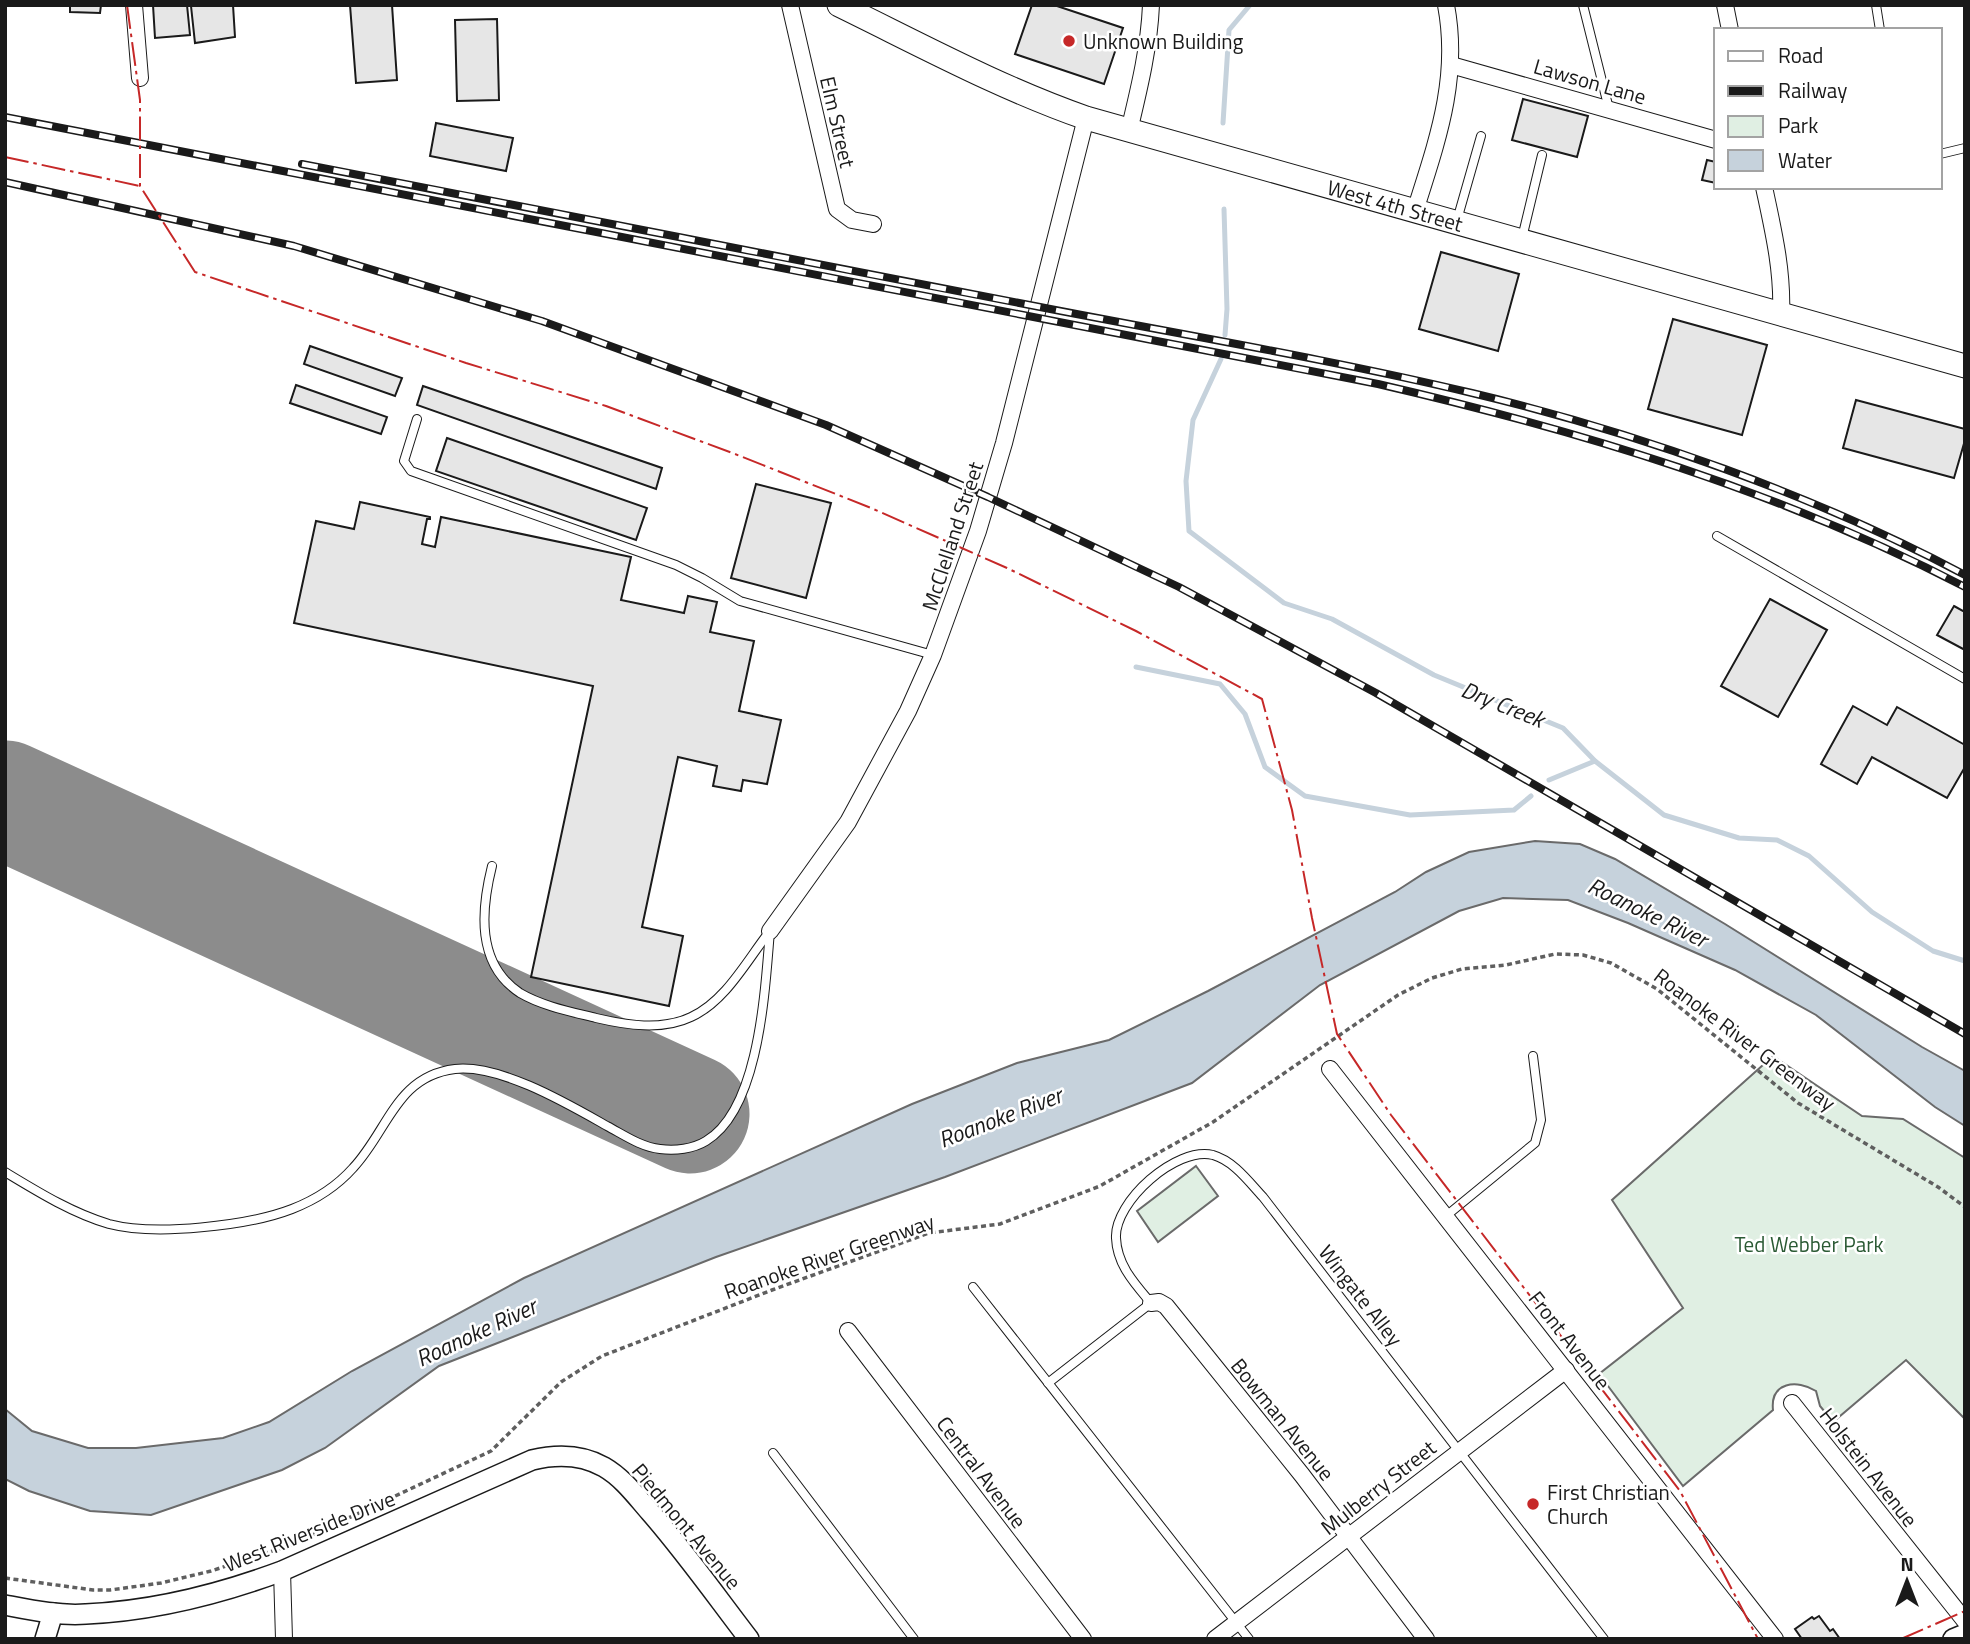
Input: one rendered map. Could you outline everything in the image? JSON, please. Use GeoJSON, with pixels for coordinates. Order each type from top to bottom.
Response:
{"type":"FeatureCollection","features":[{"type":"Feature","properties":{"kind":"main road","name":"West 4th Street"},"geometry":{"type":"LineString","coordinates":[[839,5],[986,79],[1086,118],[1965,366]]}},
{"type":"Feature","properties":{"kind":"street"},"geometry":{"type":"LineString","coordinates":[[134,5],[140,78]]}},
{"type":"Feature","properties":{"kind":"street","name":"Elm Street"},"geometry":{"type":"LineString","coordinates":[[790,5],[837,209],[852,219],[873,224]]}},
{"type":"Feature","properties":{"kind":"street"},"geometry":{"type":"LineString","coordinates":[[1129,131],[1145,68],[1150,33],[1150,5]]}},
{"type":"Feature","properties":{"kind":"street"},"geometry":{"type":"LineString","coordinates":[[1415,211],[1437,141],[1450,82],[1451,35],[1446,5]]}},
{"type":"Feature","properties":{"kind":"street"},"geometry":{"type":"LineString","coordinates":[[1725,5],[1730,28]]}},
{"type":"Feature","properties":{"kind":"street","name":"Lawson Lane"},"geometry":{"type":"LineString","coordinates":[[1451,65],[1714,138]]}},
{"type":"Feature","properties":{"kind":"street","name":"McClelland Street"},"geometry":{"type":"LineString","coordinates":[[770,930],[848,822],[908,711],[933,655],[978,531],[1004,443],[1086,118]]}},
{"type":"Feature","properties":{"kind":"street"},"geometry":{"type":"LineString","coordinates":[[1768,189],[1782,292],[1781,314]]}},
{"type":"Feature","properties":{"kind":"street","name":"Front Avenue"},"geometry":{"type":"LineString","coordinates":[[1330,1069],[1775,1639]]}},
{"type":"Feature","properties":{"kind":"street","name":"Bowman Avenue"},"geometry":{"type":"LineString","coordinates":[[1152,1303],[1159,1302],[1166,1306],[1349,1536],[1426,1639]]}},
{"type":"Feature","properties":{"kind":"street","name":"Central Avenue"},"geometry":{"type":"LineString","coordinates":[[848,1331],[1083,1639]]}},
{"type":"Feature","properties":{"kind":"street","name":"Mulberry Street"},"geometry":{"type":"LineString","coordinates":[[1215,1639],[1566,1370]]}},
{"type":"Feature","properties":{"kind":"street","name":"Holstein Avenue"},"geometry":{"type":"LineString","coordinates":[[1793,1404],[1965,1621]]}},
{"type":"Feature","properties":{"kind":"street","name":"West Riverside Drive"},"geometry":{"type":"LineString","coordinates":[[5,1605],[84,1615],[147,1607],[199,1596],[282,1571],[532,1460],[551,1456],[579,1458]]}},
{"type":"Feature","properties":{"kind":"street","name":"Piedmont Avenue"},"geometry":{"type":"LineString","coordinates":[[579,1458],[604,1467],[629,1487],[672,1537],[748,1639]]}},
{"type":"Feature","properties":{"kind":"street"},"geometry":{"type":"LineString","coordinates":[[282,1571],[284,1639]]}},
{"type":"Feature","properties":{"kind":"street"},"geometry":{"type":"LineString","coordinates":[[45,1639],[53,1613]]}},
{"type":"Feature","properties":{"kind":"street"},"geometry":{"type":"LineString","coordinates":[[1954,1639],[1965,1634]]}},
{"type":"Feature","properties":{"kind":"lane"},"geometry":{"type":"LineString","coordinates":[[1583,5],[1609,109]]}},
{"type":"Feature","properties":{"kind":"lane"},"geometry":{"type":"LineString","coordinates":[[1876,5],[1880,28]]}},
{"type":"Feature","properties":{"kind":"lane"},"geometry":{"type":"LineString","coordinates":[[1456,222],[1481,136]]}},
{"type":"Feature","properties":{"kind":"lane"},"geometry":{"type":"LineString","coordinates":[[1942,154],[1965,148]]}},
{"type":"Feature","properties":{"kind":"lane"},"geometry":{"type":"LineString","coordinates":[[1522,241],[1542,155]]}},
{"type":"Feature","properties":{"kind":"lane"},"geometry":{"type":"LineString","coordinates":[[416,419],[404,461],[411,471],[676,565],[740,601],[933,655]]}},
{"type":"Feature","properties":{"kind":"lane"},"geometry":{"type":"LineString","coordinates":[[1717,536],[1965,679]]}},
{"type":"Feature","properties":{"kind":"lane"},"geometry":{"type":"LineString","coordinates":[[492,866],[484,911],[485,939],[497,970],[521,993],[566,1010],[616,1022],[672,1024],[692,1017],[709,1006],[724,991],[770,930]]}},
{"type":"Feature","properties":{"kind":"lane"},"geometry":{"type":"LineString","coordinates":[[5,1172],[84,1216],[140,1229],[219,1225],[267,1216],[315,1198],[337,1183],[366,1152],[392,1109],[419,1082],[435,1073],[472,1068],[504,1076],[577,1109],[642,1144],[659,1149],[691,1148],[704,1143],[728,1124],[748,1078],[758,1037],[770,930]]}},
{"type":"Feature","properties":{"kind":"lane"},"geometry":{"type":"LineString","coordinates":[[1446,1216],[1535,1143],[1541,1120],[1534,1056]]}},
{"type":"Feature","properties":{"kind":"lane","name":"Wingate Alley"},"geometry":{"type":"LineString","coordinates":[[1152,1303],[1128,1274],[1118,1252],[1115,1236],[1124,1208],[1171,1163],[1200,1154],[1213,1155],[1226,1161],[1263,1197],[1604,1639]]}},
{"type":"Feature","properties":{"kind":"lane"},"geometry":{"type":"LineString","coordinates":[[973,1287],[1249,1639]]}},
{"type":"Feature","properties":{"kind":"lane"},"geometry":{"type":"LineString","coordinates":[[1048,1383],[1152,1303]]}},
{"type":"Feature","properties":{"kind":"lane"},"geometry":{"type":"LineString","coordinates":[[773,1453],[914,1639]]}},
{"type":"Feature","properties":{"kind":"path","name":"Roanoke River Greenway"},"geometry":{"type":"LineString","coordinates":[[5,1578],[110,1590],[161,1583],[211,1571],[291,1545],[491,1451],[561,1382],[602,1356],[929,1233],[1000,1224],[1100,1186],[1213,1122],[1398,995],[1432,978],[1462,969],[1506,965],[1555,954],[1583,955],[1612,963],[1657,989],[1798,1102],[1938,1186],[1965,1207]]}},
{"type":"Feature","properties":{"kind":"green space","name":"Ted Webber Park"},"geometry":{"type":"Polygon","coordinates":[[[1773,1056],[1862,1116],[1903,1119],[1965,1158],[1965,1419],[1906,1360],[1833,1422],[1820,1406],[1816,1391],[1793,1384],[1780,1389],[1776,1394],[1773,1410],[1683,1486],[1599,1374],[1683,1308],[1612,1200],[1773,1056]]]}},
{"type":"Feature","properties":{"kind":"green space"},"geometry":{"type":"Polygon","coordinates":[[[1196,1166],[1218,1196],[1158,1242],[1137,1211],[1196,1166]]]}},
{"type":"Feature","properties":{"kind":"water","name":"Roanoke River"},"geometry":{"type":"Polygon","coordinates":[[[1535,841],[1580,844],[1615,859],[1965,1071],[1965,1126],[1935,1107],[1816,1015],[1735,970],[1568,900],[1503,898],[1459,911],[1320,985],[1192,1083],[945,1177],[716,1257],[439,1366],[325,1448],[282,1470],[151,1515],[90,1511],[29,1491],[5,1479],[5,1409],[32,1431],[88,1448],[136,1448],[223,1438],[269,1422],[352,1371],[524,1278],[912,1104],[1017,1063],[1109,1040],[1208,991],[1395,892],[1426,872],[1469,852],[1535,841]]]}},
{"type":"Feature","properties":{"kind":"building"},"geometry":{"type":"Polygon","coordinates":[[[70,5],[101,5],[100,13],[70,12],[70,5]]]}},
{"type":"Feature","properties":{"kind":"building"},"geometry":{"type":"Polygon","coordinates":[[[153,5],[187,5],[190,35],[155,38],[153,5]]]}},
{"type":"Feature","properties":{"kind":"building"},"geometry":{"type":"Polygon","coordinates":[[[233,5],[235,37],[195,43],[191,6],[233,5]]]}},
{"type":"Feature","properties":{"kind":"building"},"geometry":{"type":"Polygon","coordinates":[[[350,5],[392,5],[397,80],[356,83],[350,5]]]}},
{"type":"Feature","properties":{"kind":"building","name":"Unknown Building"},"geometry":{"type":"Polygon","coordinates":[[[1032,5],[1054,5],[1123,28],[1104,84],[1015,54],[1032,5]]]}},
{"type":"Feature","properties":{"kind":"building"},"geometry":{"type":"Polygon","coordinates":[[[497,19],[499,100],[457,101],[455,20],[497,19]]]}},
{"type":"Feature","properties":{"kind":"building"},"geometry":{"type":"Polygon","coordinates":[[[1523,99],[1588,116],[1577,157],[1512,140],[1523,99]]]}},
{"type":"Feature","properties":{"kind":"building"},"geometry":{"type":"Polygon","coordinates":[[[436,123],[513,138],[506,171],[430,156],[436,123]]]}},
{"type":"Feature","properties":{"kind":"building"},"geometry":{"type":"Polygon","coordinates":[[[1707,160],[1714,162],[1714,183],[1702,180],[1707,160]]]}},
{"type":"Feature","properties":{"kind":"building"},"geometry":{"type":"Polygon","coordinates":[[[1441,252],[1519,274],[1498,351],[1419,329],[1441,252]]]}},
{"type":"Feature","properties":{"kind":"building"},"geometry":{"type":"Polygon","coordinates":[[[1673,319],[1767,345],[1742,435],[1648,409],[1673,319]]]}},
{"type":"Feature","properties":{"kind":"building"},"geometry":{"type":"Polygon","coordinates":[[[310,346],[402,378],[395,396],[304,364],[310,346]]]}},
{"type":"Feature","properties":{"kind":"building"},"geometry":{"type":"Polygon","coordinates":[[[296,385],[387,417],[381,434],[290,403],[296,385]]]}},
{"type":"Feature","properties":{"kind":"building"},"geometry":{"type":"Polygon","coordinates":[[[423,386],[662,468],[656,489],[417,405],[423,386]]]}},
{"type":"Feature","properties":{"kind":"building"},"geometry":{"type":"Polygon","coordinates":[[[1856,400],[1965,429],[1965,440],[1954,478],[1843,448],[1856,400]]]}},
{"type":"Feature","properties":{"kind":"building"},"geometry":{"type":"Polygon","coordinates":[[[447,438],[647,508],[636,540],[436,471],[447,438]]]}},
{"type":"Feature","properties":{"kind":"building"},"geometry":{"type":"Polygon","coordinates":[[[756,484],[831,503],[806,598],[731,578],[756,484]]]}},
{"type":"Feature","properties":{"kind":"building"},"geometry":{"type":"Polygon","coordinates":[[[360,502],[430,517],[427,519],[422,544],[435,547],[441,517],[631,557],[621,600],[684,613],[688,596],[717,602],[710,632],[754,641],[739,711],[781,720],[767,784],[743,780],[741,791],[713,786],[717,766],[678,757],[642,927],[683,936],[669,1006],[531,977],[593,686],[294,623],[316,521],[354,529],[360,502]]]}},
{"type":"Feature","properties":{"kind":"building"},"geometry":{"type":"Polygon","coordinates":[[[1770,599],[1827,630],[1778,717],[1721,686],[1770,599]]]}},
{"type":"Feature","properties":{"kind":"building"},"geometry":{"type":"Polygon","coordinates":[[[1954,606],[1965,612],[1965,650],[1937,635],[1954,606]]]}},
{"type":"Feature","properties":{"kind":"building"},"geometry":{"type":"Polygon","coordinates":[[[1853,706],[1887,725],[1897,707],[1965,745],[1965,767],[1947,798],[1872,757],[1857,784],[1821,764],[1853,706]]]}},
{"type":"Feature","properties":{"kind":"building"},"geometry":{"type":"Polygon","coordinates":[[[1819,1616],[1840,1639],[1802,1639],[1795,1629],[1812,1617],[1814,1619],[1819,1616]]]}},
{"type":"Feature","properties":{"kind":"waterway","name":"Dry Creek"},"geometry":{"type":"LineString","coordinates":[[1223,123],[1229,30],[1250,5]]}},
{"type":"Feature","properties":{"kind":"waterway","name":"Dry Creek"},"geometry":{"type":"LineString","coordinates":[[1224,209],[1227,309],[1225,335]]}},
{"type":"Feature","properties":{"kind":"waterway","name":"Dry Creek"},"geometry":{"type":"LineString","coordinates":[[1221,359],[1193,420],[1186,481],[1189,531],[1284,603],[1332,619],[1434,675],[1563,728],[1595,761],[1664,815],[1739,838],[1777,840],[1809,856],[1872,912],[1933,951],[1965,961]]}},
{"type":"Feature","properties":{"kind":"waterway"},"geometry":{"type":"LineString","coordinates":[[1136,667],[1220,684],[1245,714],[1265,767],[1305,796],[1410,815],[1514,810],[1531,796]]}},
{"type":"Feature","properties":{"kind":"waterway"},"geometry":{"type":"LineString","coordinates":[[1549,780],[1595,761]]}},
{"type":"Feature","properties":{"kind":"runway"},"geometry":{"type":"LineString","coordinates":[[5,800],[690,1114]]}},
{"type":"Feature","properties":{"kind":"railway"},"geometry":{"type":"LineString","coordinates":[[5,117],[1378,384],[1454,402],[1604,444],[1751,493],[1824,521],[1965,587]]}},
{"type":"Feature","properties":{"kind":"railway"},"geometry":{"type":"LineString","coordinates":[[302,164],[1310,358],[1472,393],[1597,427],[1724,469],[1848,518],[1965,575]]}},
{"type":"Feature","properties":{"kind":"railway"},"geometry":{"type":"LineString","coordinates":[[5,182],[294,246],[542,321],[826,425],[988,497],[1179,587],[1376,693],[1965,1034]]}},
{"type":"Feature","properties":{"kind":"power"},"geometry":{"type":"LineString","coordinates":[[127,5],[140,100],[140,186],[195,272],[466,363],[606,406],[871,508],[1007,568],[1136,631],[1262,699],[1292,810],[1337,1034],[1391,1115],[1680,1491],[1758,1639]]}},
{"type":"Feature","properties":{"kind":"power"},"geometry":{"type":"LineString","coordinates":[[5,157],[140,186]]}},
{"type":"Feature","properties":{"kind":"power"},"geometry":{"type":"LineString","coordinates":[[1901,1639],[1965,1611]]}},
{"type":"Feature","properties":{"kind":"place","name":"Unknown Building"},"geometry":{"type":"Point","coordinates":[1069,41]}},
{"type":"Feature","properties":{"kind":"place","name":"First Christian Church"},"geometry":{"type":"Point","coordinates":[1533,1504]}}]}
